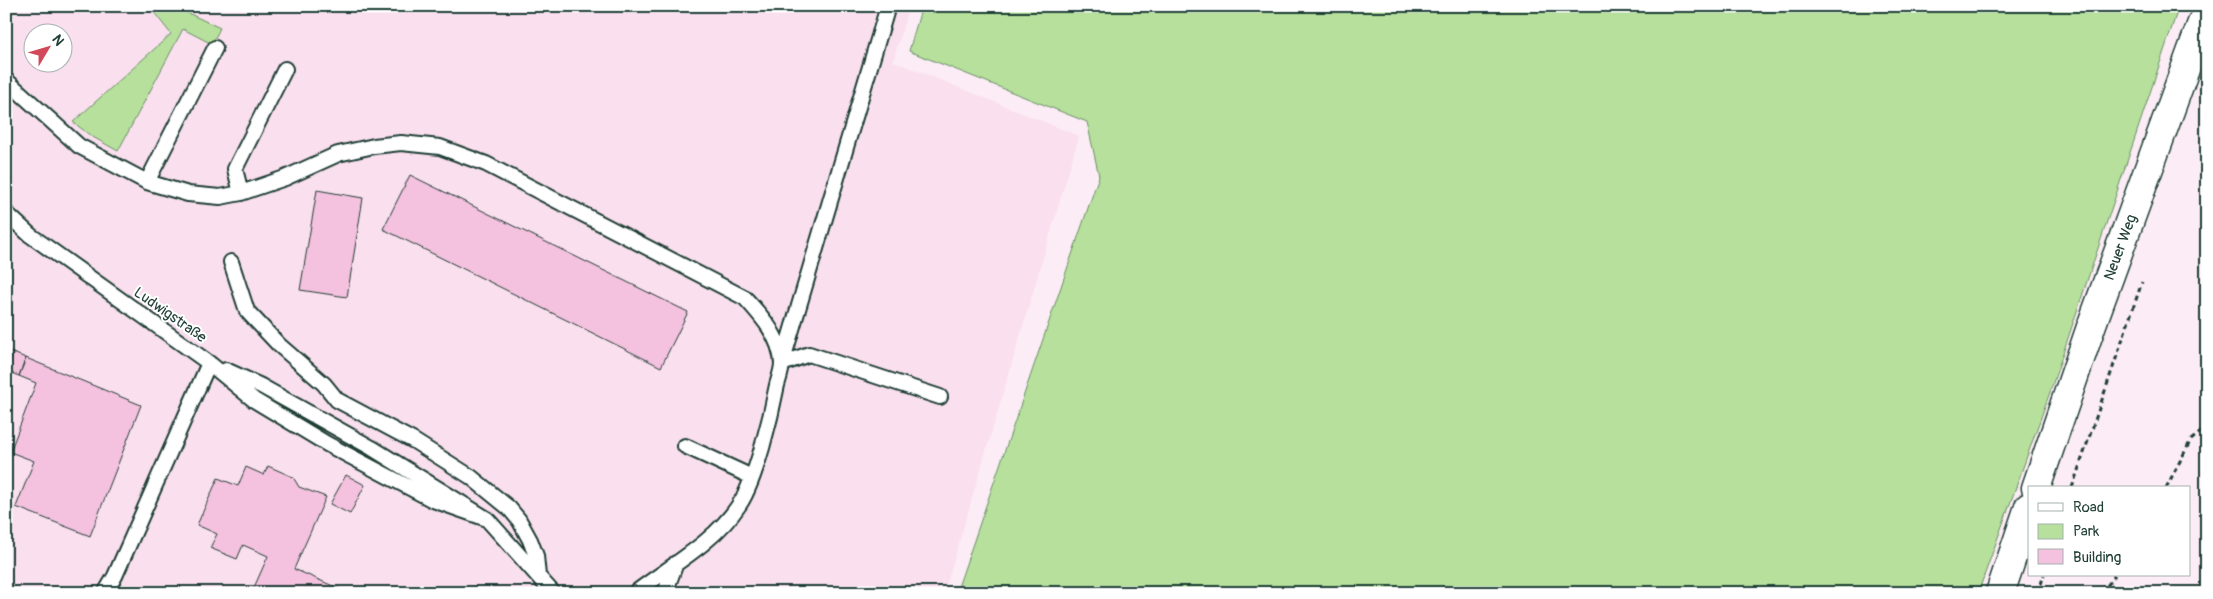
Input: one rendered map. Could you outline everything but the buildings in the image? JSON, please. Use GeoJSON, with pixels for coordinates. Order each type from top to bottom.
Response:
{"type":"FeatureCollection","features":[{"type":"Feature","properties":{"kind":"main road","name":"Neuer Weg"},"geometry":{"type":"LineString","coordinates":[[2037,486],[2092,324],[2207,9]]}},
{"type":"Feature","properties":{"kind":"main road"},"geometry":{"type":"LineString","coordinates":[[2000,593],[2028,510]]}},
{"type":"Feature","properties":{"kind":"lane"},"geometry":{"type":"LineString","coordinates":[[635,593],[698,548],[740,504],[752,477],[772,408],[782,364],[888,6]]}},
{"type":"Feature","properties":{"kind":"lane"},"geometry":{"type":"LineString","coordinates":[[147,182],[215,48]]}},
{"type":"Feature","properties":{"kind":"lane"},"geometry":{"type":"LineString","coordinates":[[240,193],[235,169],[285,69]]}},
{"type":"Feature","properties":{"kind":"lane"},"geometry":{"type":"LineString","coordinates":[[6,80],[79,146],[147,182],[188,194],[220,197],[240,193],[285,178],[338,154],[374,146],[401,143],[440,147],[486,164],[745,298],[768,323],[777,342],[782,364]]}},
{"type":"Feature","properties":{"kind":"lane","name":"Ludwigstraße"},"geometry":{"type":"LineString","coordinates":[[6,214],[30,235],[209,363],[115,576],[105,593]]}},
{"type":"Feature","properties":{"kind":"lane"},"geometry":{"type":"LineString","coordinates":[[231,262],[247,311],[279,345],[324,384],[337,400],[414,441],[463,471],[509,508],[519,520],[530,540],[536,556],[538,576]]}},
{"type":"Feature","properties":{"kind":"lane"},"geometry":{"type":"LineString","coordinates":[[782,364],[809,354],[940,397]]}},
{"type":"Feature","properties":{"kind":"lane"},"geometry":{"type":"LineString","coordinates":[[209,363],[254,400],[328,444],[433,500],[487,519],[553,593]]}},
{"type":"Feature","properties":{"kind":"lane"},"geometry":{"type":"LineString","coordinates":[[685,446],[752,477]]}},
{"type":"Feature","properties":{"kind":"lane"},"geometry":{"type":"LineString","coordinates":[[665,593],[676,563]]}},
{"type":"Feature","properties":{"kind":"path"},"geometry":{"type":"LineString","coordinates":[[2073,486],[2143,280]]}},
{"type":"Feature","properties":{"kind":"path"},"geometry":{"type":"LineString","coordinates":[[2167,486],[2190,440],[2207,428]]}},
{"type":"Feature","properties":{"kind":"path"},"geometry":{"type":"LineString","coordinates":[[2038,593],[2044,576]]}},
{"type":"Feature","properties":{"kind":"path"},"geometry":{"type":"LineString","coordinates":[[2102,593],[2114,576]]}},
{"type":"Feature","properties":{"kind":"path"},"geometry":{"type":"LineString","coordinates":[[796,593],[798,587]]}},
{"type":"Feature","properties":{"kind":"shaded area"},"geometry":{"type":"Polygon","coordinates":[[[6,6],[909,6],[893,61],[1079,136],[944,593],[778,593],[768,590],[767,593],[6,593],[6,6]]]}},
{"type":"Feature","properties":{"kind":"green space"},"geometry":{"type":"Polygon","coordinates":[[[149,6],[173,6],[220,28],[212,44],[183,29],[118,151],[91,136],[73,122],[171,34],[149,6]]]}},
{"type":"Feature","properties":{"kind":"green space"},"geometry":{"type":"Polygon","coordinates":[[[922,6],[2179,6],[2049,395],[1978,593],[956,593],[1099,176],[1087,122],[909,51],[922,6]]]}}]}
